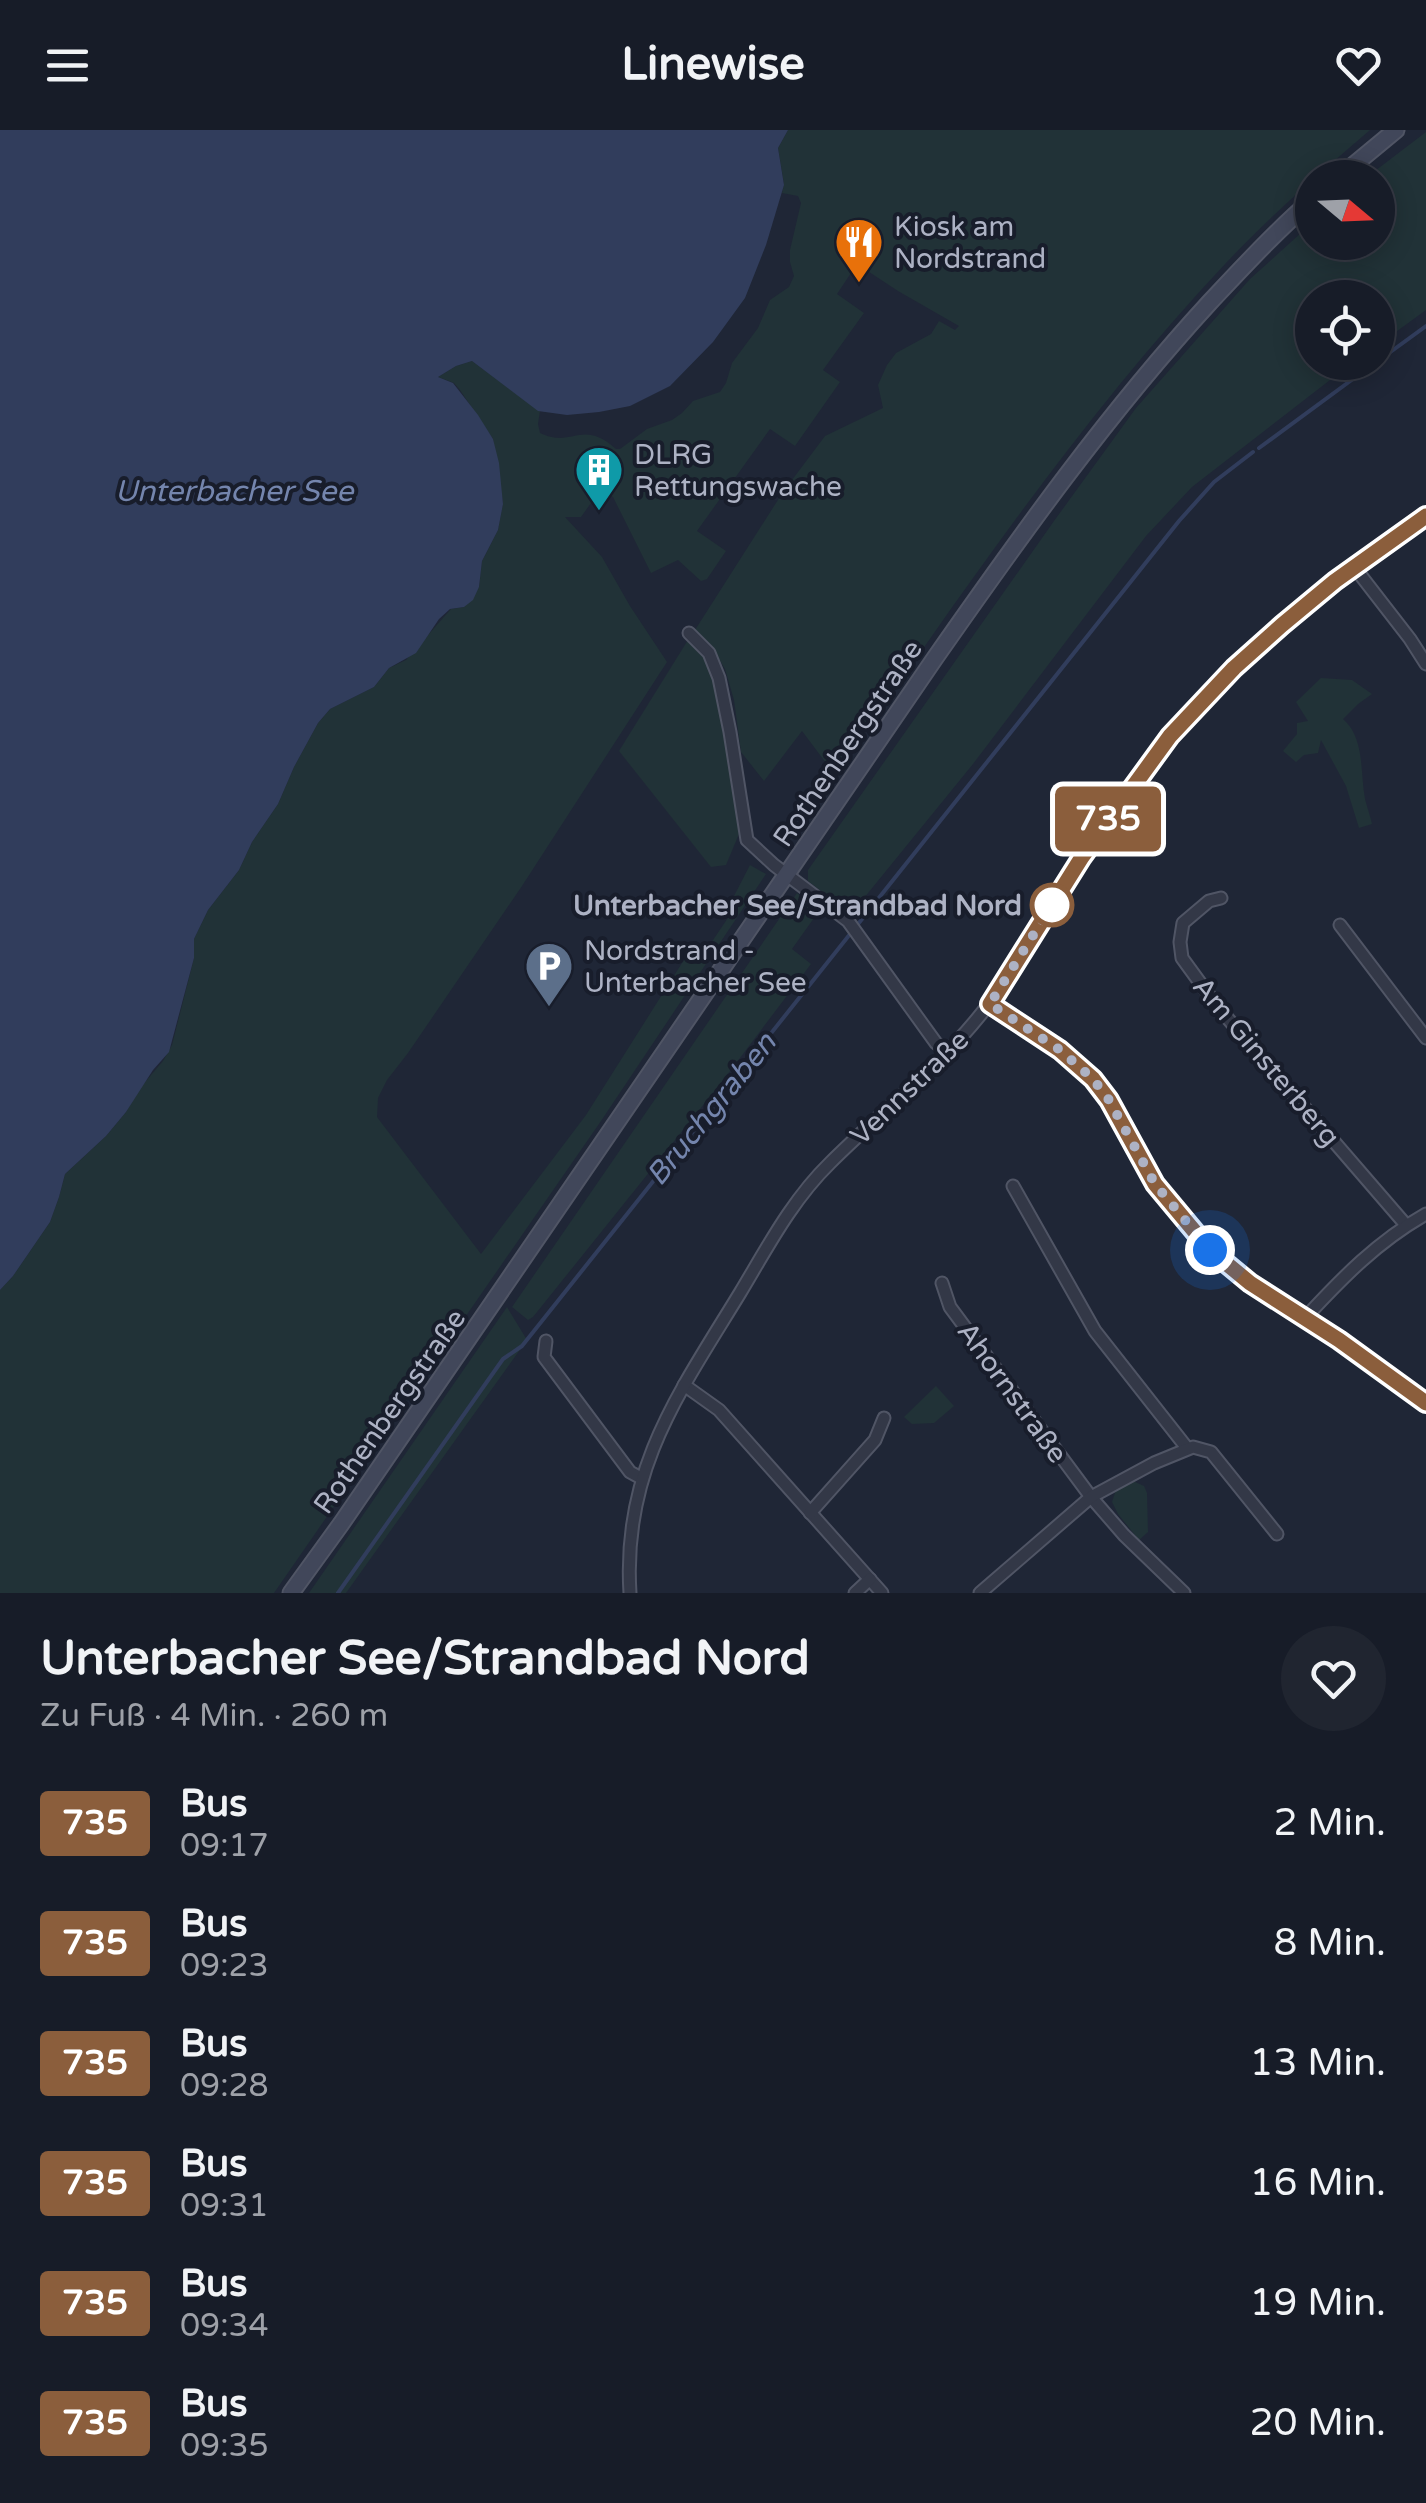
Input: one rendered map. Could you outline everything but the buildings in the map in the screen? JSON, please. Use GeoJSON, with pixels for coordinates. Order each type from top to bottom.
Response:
{"type":"FeatureCollection","features":[{"type":"Feature","properties":{"kind":"main road"},"geometry":{"type":"LineString","coordinates":[[1360,160],[1396,130]]}},
{"type":"Feature","properties":{"kind":"main road","name":"Rothenbergstraße"},"geometry":{"type":"LineString","coordinates":[[292,1593],[1033,518],[1128,395],[1186,328],[1295,217]]}},
{"type":"Feature","properties":{"kind":"street","name":"Vennstraße"},"geometry":{"type":"LineString","coordinates":[[630,1593],[628,1566],[641,1478],[662,1424],[801,1195],[829,1163],[948,1053],[990,1004],[1082,857],[1170,736],[1234,668],[1335,581],[1426,516]]}},
{"type":"Feature","properties":{"kind":"street"},"geometry":{"type":"LineString","coordinates":[[1355,568],[1426,664]]}},
{"type":"Feature","properties":{"kind":"street"},"geometry":{"type":"LineString","coordinates":[[689,633],[709,652],[719,678],[747,840],[848,921],[926,1029],[948,1053]]}},
{"type":"Feature","properties":{"kind":"street","name":"Am Ginsterberg"},"geometry":{"type":"LineString","coordinates":[[1221,898],[1209,901],[1182,923],[1182,958],[1217,1006],[1406,1225]]}},
{"type":"Feature","properties":{"kind":"street"},"geometry":{"type":"LineString","coordinates":[[1340,925],[1426,1038]]}},
{"type":"Feature","properties":{"kind":"street"},"geometry":{"type":"LineString","coordinates":[[990,1004],[1084,1070],[1109,1100],[1155,1184],[1186,1224],[1232,1270],[1356,1351],[1426,1403]]}},
{"type":"Feature","properties":{"kind":"street"},"geometry":{"type":"LineString","coordinates":[[1013,1186],[1095,1331],[1187,1448]]}},
{"type":"Feature","properties":{"kind":"street"},"geometry":{"type":"LineString","coordinates":[[1304,1318],[1356,1264],[1426,1214]]}},
{"type":"Feature","properties":{"kind":"street","name":"Ahornstraße"},"geometry":{"type":"LineString","coordinates":[[942,1283],[950,1307],[1091,1497],[1184,1593]]}},
{"type":"Feature","properties":{"kind":"street"},"geometry":{"type":"LineString","coordinates":[[546,1340],[544,1356],[630,1472],[641,1478]]}},
{"type":"Feature","properties":{"kind":"street"},"geometry":{"type":"LineString","coordinates":[[684,1385],[719,1410],[882,1593]]}},
{"type":"Feature","properties":{"kind":"street"},"geometry":{"type":"LineString","coordinates":[[810,1513],[875,1440],[884,1418]]}},
{"type":"Feature","properties":{"kind":"street"},"geometry":{"type":"LineString","coordinates":[[980,1593],[1091,1497],[1187,1448],[1212,1452],[1277,1534]]}},
{"type":"Feature","properties":{"kind":"street"},"geometry":{"type":"LineString","coordinates":[[855,1593],[870,1579]]}},
{"type":"Feature","properties":{"kind":"shaded area"},"geometry":{"type":"Polygon","coordinates":[[[788,130],[1370,130],[1335,160],[1295,160],[1295,195],[1243,245],[1120,384],[1021,512],[835,775],[802,731],[764,781],[741,752],[725,669],[712,647],[695,630],[783,492],[825,436],[883,408],[878,385],[896,353],[931,334],[939,321],[955,330],[959,326],[857,264],[837,294],[864,313],[823,370],[840,382],[795,446],[770,429],[697,531],[726,551],[707,579],[701,581],[678,560],[651,573],[613,497],[601,489],[581,517],[565,517],[602,557],[667,662],[378,1098],[377,1117],[481,1254],[586,1115],[694,944],[709,946],[738,903],[734,896],[750,865],[766,874],[601,1121],[274,1593],[0,1593],[0,1290],[50,1222],[65,1174],[126,1112],[172,1045],[194,958],[194,939],[208,910],[239,870],[252,842],[278,804],[318,723],[330,709],[374,687],[389,668],[406,660],[451,609],[464,607],[479,587],[482,561],[498,530],[503,503],[493,439],[454,383],[438,377],[472,361],[540,411],[540,433],[561,438],[594,436],[616,449],[647,429],[672,420],[693,401],[720,392],[732,363],[758,328],[770,300],[789,287],[794,276],[790,250],[801,203],[798,196],[782,193],[778,148],[788,130]]]}},
{"type":"Feature","properties":{"kind":"shaded area"},"geometry":{"type":"Polygon","coordinates":[[[1426,132],[1426,310],[1395,333],[1395,280],[1295,280],[1295,380],[1330,380],[1192,487],[1146,536],[973,764],[851,914],[808,881],[808,870],[1054,521],[1136,408],[1250,279],[1295,238],[1295,260],[1395,260],[1395,160],[1389,160],[1426,132]]]}},
{"type":"Feature","properties":{"kind":"shaded area"},"geometry":{"type":"Polygon","coordinates":[[[688,640],[705,654],[716,680],[731,763],[739,834],[726,865],[711,867],[619,751],[688,640]]]}},
{"type":"Feature","properties":{"kind":"shaded area"},"geometry":{"type":"Polygon","coordinates":[[[1321,678],[1352,680],[1372,694],[1343,719],[1358,746],[1372,824],[1359,828],[1346,786],[1321,740],[1318,753],[1304,755],[1296,762],[1283,751],[1297,734],[1297,723],[1308,721],[1296,702],[1321,678]]]}},
{"type":"Feature","properties":{"kind":"shaded area"},"geometry":{"type":"Polygon","coordinates":[[[797,893],[819,911],[792,949],[811,964],[724,1079],[528,1320],[512,1307],[797,893]]]}},
{"type":"Feature","properties":{"kind":"shaded area"},"geometry":{"type":"Polygon","coordinates":[[[507,1307],[527,1340],[346,1593],[309,1593],[507,1307]]]}},
{"type":"Feature","properties":{"kind":"shaded area"},"geometry":{"type":"Polygon","coordinates":[[[936,1386],[954,1406],[934,1423],[912,1424],[904,1417],[936,1386]]]}},
{"type":"Feature","properties":{"kind":"shaded area"},"geometry":{"type":"Polygon","coordinates":[[[1133,1481],[1144,1486],[1147,1493],[1148,1532],[1139,1540],[1112,1502],[1116,1490],[1133,1481]]]}},
{"type":"Feature","properties":{"kind":"water","name":"Unterbacher See"},"geometry":{"type":"Polygon","coordinates":[[[0,130],[788,130],[778,148],[784,185],[745,298],[713,342],[670,386],[630,406],[567,415],[538,411],[472,361],[438,377],[453,383],[478,415],[493,439],[499,463],[503,504],[498,530],[482,561],[473,600],[464,607],[450,609],[416,653],[389,668],[374,687],[330,709],[318,723],[278,804],[252,842],[239,870],[208,910],[194,939],[194,958],[169,1052],[106,1136],[65,1174],[50,1222],[0,1290],[0,130]]]}},
{"type":"Feature","properties":{"kind":"waterway","name":"Bruchgraben"},"geometry":{"type":"LineString","coordinates":[[1395,349],[1426,326]]}},
{"type":"Feature","properties":{"kind":"waterway","name":"Bruchgraben"},"geometry":{"type":"LineString","coordinates":[[1259,448],[1352,380]]}},
{"type":"Feature","properties":{"kind":"waterway","name":"Bruchgraben"},"geometry":{"type":"LineString","coordinates":[[338,1593],[503,1359],[522,1346],[1179,521],[1214,482],[1253,452]]}},
{"type":"Feature","properties":{"kind":"bus line","name":"735"},"geometry":{"type":"LineString","coordinates":[[1426,516],[1335,581],[1282,625],[1234,668],[1170,736],[1082,857],[990,1004],[1060,1050],[1093,1079],[1109,1100],[1155,1184],[1210,1250],[1250,1283],[1339,1340],[1426,1403]]}},
{"type":"Feature","properties":{"kind":"place","name":"Kiosk am Nordstrand"},"geometry":{"type":"Point","coordinates":[859,284]}},
{"type":"Feature","properties":{"kind":"place","name":"DLRG Rettungswache"},"geometry":{"type":"Point","coordinates":[599,512]}},
{"type":"Feature","properties":{"kind":"place","name":"Unterbacher See/Strandbad Nord"},"geometry":{"type":"Point","coordinates":[1052,905]}},
{"type":"Feature","properties":{"kind":"place","name":"Nordstrand - Unterbacher See"},"geometry":{"type":"Point","coordinates":[549,1008]}},
{"type":"Feature","properties":{"kind":"route"},"geometry":{"type":"LineString","coordinates":[[1052,905],[990,1004],[1060,1050],[1093,1079],[1109,1100],[1155,1184],[1210,1250]]}}]}
